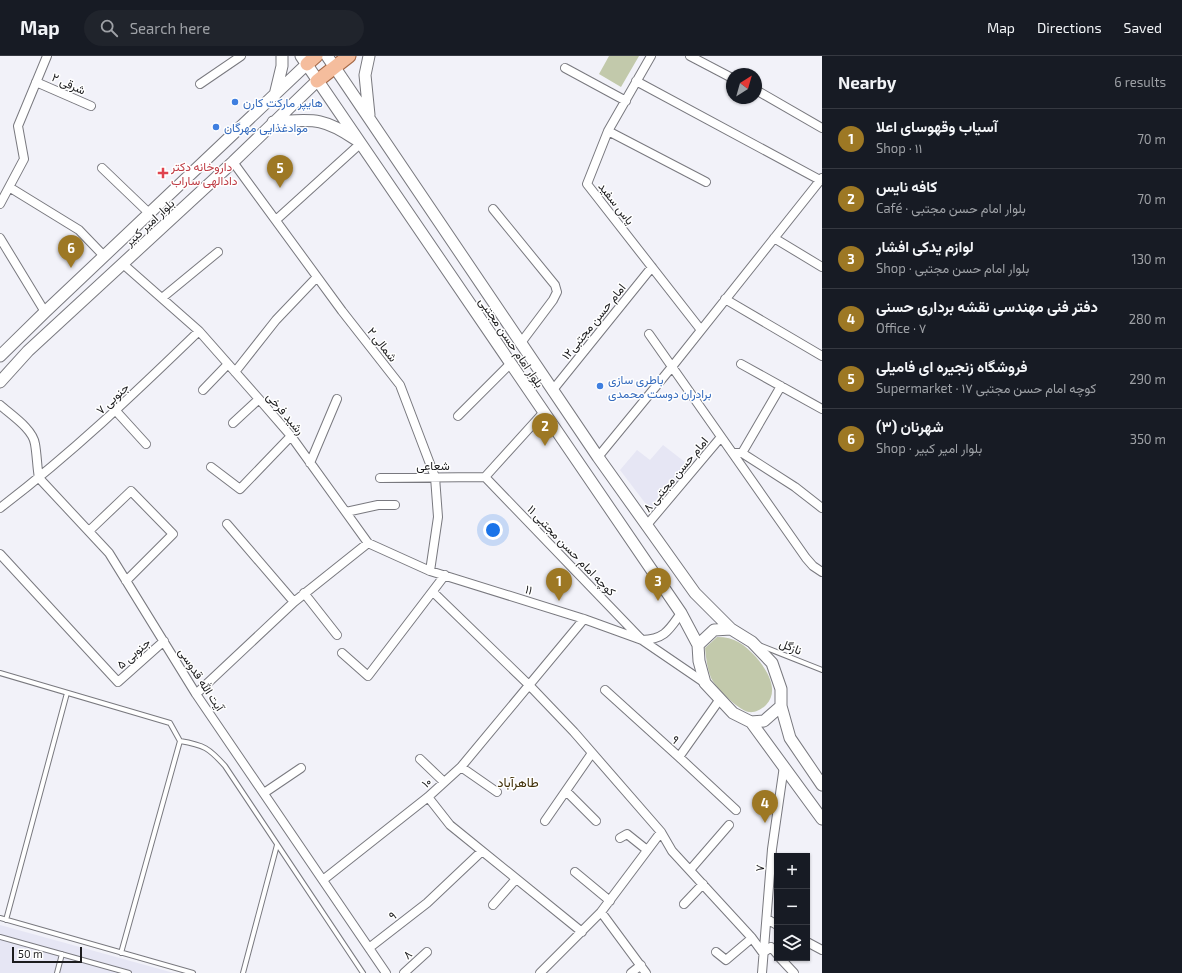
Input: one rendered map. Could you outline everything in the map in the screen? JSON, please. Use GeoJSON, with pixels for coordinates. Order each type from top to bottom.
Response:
{"type":"FeatureCollection","features":[{"type":"Feature","properties":{"kind":"main road"},"geometry":{"type":"LineString","coordinates":[[275,95],[282,66],[282,56]]}},
{"type":"Feature","properties":{"kind":"main road","name":"بلوار امام حسن مجتبی"},"geometry":{"type":"LineString","coordinates":[[327,56],[336,67],[520,344],[646,526],[695,593],[731,630]]}},
{"type":"Feature","properties":{"kind":"main road"},"geometry":{"type":"LineString","coordinates":[[317,81],[349,56]]}},
{"type":"Feature","properties":{"kind":"main road"},"geometry":{"type":"LineString","coordinates":[[369,56],[365,74],[370,119]]}},
{"type":"Feature","properties":{"kind":"main road","name":"بلوار امیر کبیر"},"geometry":{"type":"LineString","coordinates":[[2,353],[275,95],[308,59]]}},
{"type":"Feature","properties":{"kind":"main road","name":"بلوار امام حسن مجتبی"},"geometry":{"type":"LineString","coordinates":[[308,59],[317,81],[361,143],[511,363],[543,413],[681,613],[698,645]]}},
{"type":"Feature","properties":{"kind":"main road","name":"بلوار امیر کبیر"},"geometry":{"type":"LineString","coordinates":[[0,382],[28,351],[233,162],[317,81]]}},
{"type":"Feature","properties":{"kind":"main road"},"geometry":{"type":"LineString","coordinates":[[273,122],[316,120],[336,126],[361,143]]}},
{"type":"Feature","properties":{"kind":"main road"},"geometry":{"type":"LineString","coordinates":[[822,785],[790,738],[781,706],[780,689],[772,663],[752,642],[731,630],[714,630],[698,645],[699,661],[705,683],[733,713],[751,722],[822,819]]}},
{"type":"Feature","properties":{"kind":"main road"},"geometry":{"type":"LineString","coordinates":[[751,722],[764,721],[781,706]]}},
{"type":"Feature","properties":{"kind":"street"},"geometry":{"type":"LineString","coordinates":[[0,204],[24,159],[18,126],[47,56]]}},
{"type":"Feature","properties":{"kind":"street"},"geometry":{"type":"LineString","coordinates":[[200,84],[241,56]]}},
{"type":"Feature","properties":{"kind":"street","name":"یاس سفید"},"geometry":{"type":"LineString","coordinates":[[650,56],[608,131],[587,184],[701,330]]}},
{"type":"Feature","properties":{"kind":"street"},"geometry":{"type":"LineString","coordinates":[[690,56],[726,75]]}},
{"type":"Feature","properties":{"kind":"street"},"geometry":{"type":"LineString","coordinates":[[565,68],[626,101]]}},
{"type":"Feature","properties":{"kind":"street"},"geometry":{"type":"LineString","coordinates":[[598,457],[672,368],[821,179],[636,81]]}},
{"type":"Feature","properties":{"kind":"street","name":"۲ شرقی"},"geometry":{"type":"LineString","coordinates":[[36,82],[91,106]]}},
{"type":"Feature","properties":{"kind":"street"},"geometry":{"type":"LineString","coordinates":[[762,93],[822,128]]}},
{"type":"Feature","properties":{"kind":"street"},"geometry":{"type":"LineString","coordinates":[[608,131],[706,182]]}},
{"type":"Feature","properties":{"kind":"street"},"geometry":{"type":"LineString","coordinates":[[276,220],[361,143]]}},
{"type":"Feature","properties":{"kind":"street","name":"۲ شمالی"},"geometry":{"type":"LineString","coordinates":[[233,162],[342,311],[400,385],[435,477],[438,517],[430,571]]}},
{"type":"Feature","properties":{"kind":"street"},"geometry":{"type":"LineString","coordinates":[[102,168],[150,214]]}},
{"type":"Feature","properties":{"kind":"street"},"geometry":{"type":"LineString","coordinates":[[9,187],[79,230],[104,256]]}},
{"type":"Feature","properties":{"kind":"street"},"geometry":{"type":"LineString","coordinates":[[493,209],[555,285],[557,292],[553,300],[520,344]]}},
{"type":"Feature","properties":{"kind":"street"},"geometry":{"type":"LineString","coordinates":[[0,238],[45,312]]}},
{"type":"Feature","properties":{"kind":"street"},"geometry":{"type":"LineString","coordinates":[[774,238],[822,267]]}},
{"type":"Feature","properties":{"kind":"street"},"geometry":{"type":"LineString","coordinates":[[162,298],[218,252]]}},
{"type":"Feature","properties":{"kind":"street","name":"رشید فرخی"},"geometry":{"type":"LineString","coordinates":[[123,264],[199,331],[259,399],[291,436],[368,543]]}},
{"type":"Feature","properties":{"kind":"street","name":"امام حسن مجتبی۱۲"},"geometry":{"type":"LineString","coordinates":[[552,391],[652,267]]}},
{"type":"Feature","properties":{"kind":"street"},"geometry":{"type":"LineString","coordinates":[[235,372],[276,320],[317,276]]}},
{"type":"Feature","properties":{"kind":"street"},"geometry":{"type":"LineString","coordinates":[[725,299],[822,356]]}},
{"type":"Feature","properties":{"kind":"street","name":"۷ جنوبی"},"geometry":{"type":"LineString","coordinates":[[0,508],[39,478],[116,411],[199,331]]}},
{"type":"Feature","properties":{"kind":"street"},"geometry":{"type":"LineString","coordinates":[[650,334],[721,437],[738,453],[795,487],[822,508]]}},
{"type":"Feature","properties":{"kind":"street"},"geometry":{"type":"LineString","coordinates":[[458,416],[511,363]]}},
{"type":"Feature","properties":{"kind":"street"},"geometry":{"type":"LineString","coordinates":[[203,390],[228,364]]}},
{"type":"Feature","properties":{"kind":"street"},"geometry":{"type":"LineString","coordinates":[[741,364],[822,409]]}},
{"type":"Feature","properties":{"kind":"street"},"geometry":{"type":"LineString","coordinates":[[738,453],[781,386]]}},
{"type":"Feature","properties":{"kind":"street"},"geometry":{"type":"LineString","coordinates":[[233,423],[259,399]]}},
{"type":"Feature","properties":{"kind":"street"},"geometry":{"type":"LineString","coordinates":[[310,463],[337,399]]}},
{"type":"Feature","properties":{"kind":"street"},"geometry":{"type":"LineString","coordinates":[[0,405],[28,430],[35,442],[36,462],[39,478]]}},
{"type":"Feature","properties":{"kind":"street"},"geometry":{"type":"LineString","coordinates":[[116,411],[146,444]]}},
{"type":"Feature","properties":{"kind":"street"},"geometry":{"type":"LineString","coordinates":[[485,477],[543,413]]}},
{"type":"Feature","properties":{"kind":"street"},"geometry":{"type":"LineString","coordinates":[[212,466],[240,489],[291,436]]}},
{"type":"Feature","properties":{"kind":"street","name":"امام حسن مجتبی ۸"},"geometry":{"type":"LineString","coordinates":[[646,526],[721,437]]}},
{"type":"Feature","properties":{"kind":"street"},"geometry":{"type":"LineString","coordinates":[[738,453],[806,558],[813,566],[822,572]]}},
{"type":"Feature","properties":{"kind":"street","name":"شعاعی"},"geometry":{"type":"LineString","coordinates":[[380,478],[485,477]]}},
{"type":"Feature","properties":{"kind":"street","name":"کوچه امام حسن مجتبی ۱۱"},"geometry":{"type":"LineString","coordinates":[[485,477],[642,640]]}},
{"type":"Feature","properties":{"kind":"street","name":"آیت الله قدوسی"},"geometry":{"type":"LineString","coordinates":[[39,478],[109,552],[196,694],[386,973]]}},
{"type":"Feature","properties":{"kind":"street"},"geometry":{"type":"LineString","coordinates":[[89,531],[131,491],[173,534],[126,581]]}},
{"type":"Feature","properties":{"kind":"street"},"geometry":{"type":"LineString","coordinates":[[346,512],[378,505],[395,506]]}},
{"type":"Feature","properties":{"kind":"street"},"geometry":{"type":"LineString","coordinates":[[227,524],[294,602]]}},
{"type":"Feature","properties":{"kind":"street"},"geometry":{"type":"LineString","coordinates":[[196,694],[294,602],[368,543],[430,571]]}},
{"type":"Feature","properties":{"kind":"street","name":"۵ جنوبی"},"geometry":{"type":"LineString","coordinates":[[0,554],[118,682],[164,642]]}},
{"type":"Feature","properties":{"kind":"street","name":"۱۱"},"geometry":{"type":"LineString","coordinates":[[430,571],[584,619],[642,640],[705,683]]}},
{"type":"Feature","properties":{"kind":"street"},"geometry":{"type":"LineString","coordinates":[[342,653],[368,676],[445,575]]}},
{"type":"Feature","properties":{"kind":"street"},"geometry":{"type":"LineString","coordinates":[[433,592],[530,686],[592,753],[661,832],[672,851],[752,938],[763,953],[771,947],[774,950]]}},
{"type":"Feature","properties":{"kind":"street"},"geometry":{"type":"LineString","coordinates":[[304,594],[337,635]]}},
{"type":"Feature","properties":{"kind":"street"},"geometry":{"type":"LineString","coordinates":[[642,640],[654,639],[662,636],[681,613]]}},
{"type":"Feature","properties":{"kind":"street","name":"۱۰"},"geometry":{"type":"LineString","coordinates":[[323,880],[428,797],[461,767],[530,686],[584,619]]}},
{"type":"Feature","properties":{"kind":"street","name":"۹"},"geometry":{"type":"LineString","coordinates":[[605,690],[679,757],[720,699]]}},
{"type":"Feature","properties":{"kind":"street"},"geometry":{"type":"LineString","coordinates":[[545,821],[592,753]]}},
{"type":"Feature","properties":{"kind":"street"},"geometry":{"type":"LineString","coordinates":[[679,757],[736,810]]}},
{"type":"Feature","properties":{"kind":"street"},"geometry":{"type":"LineString","coordinates":[[420,759],[444,782]]}},
{"type":"Feature","properties":{"kind":"street","name":"۷"},"geometry":{"type":"LineString","coordinates":[[762,973],[772,849],[784,766]]}},
{"type":"Feature","properties":{"kind":"street"},"geometry":{"type":"LineString","coordinates":[[461,767],[497,792]]}},
{"type":"Feature","properties":{"kind":"street"},"geometry":{"type":"LineString","coordinates":[[264,793],[301,768]]}},
{"type":"Feature","properties":{"kind":"street"},"geometry":{"type":"LineString","coordinates":[[566,791],[596,821]]}},
{"type":"Feature","properties":{"kind":"street"},"geometry":{"type":"LineString","coordinates":[[428,797],[450,825],[582,932]]}},
{"type":"Feature","properties":{"kind":"street"},"geometry":{"type":"LineString","coordinates":[[690,870],[729,825]]}},
{"type":"Feature","properties":{"kind":"street"},"geometry":{"type":"LineString","coordinates":[[540,973],[601,912],[661,832]]}},
{"type":"Feature","properties":{"kind":"street"},"geometry":{"type":"LineString","coordinates":[[620,838],[627,834],[647,850]]}},
{"type":"Feature","properties":{"kind":"street","name":"۹"},"geometry":{"type":"LineString","coordinates":[[369,948],[427,903],[482,851]]}},
{"type":"Feature","properties":{"kind":"street"},"geometry":{"type":"LineString","coordinates":[[575,872],[610,900]]}},
{"type":"Feature","properties":{"kind":"street"},"geometry":{"type":"LineString","coordinates":[[493,905],[516,879]]}},
{"type":"Feature","properties":{"kind":"street"},"geometry":{"type":"LineString","coordinates":[[684,904],[703,884]]}},
{"type":"Feature","properties":{"kind":"street"},"geometry":{"type":"LineString","coordinates":[[601,912],[646,973]]}},
{"type":"Feature","properties":{"kind":"street"},"geometry":{"type":"LineString","coordinates":[[766,919],[774,923]]}},
{"type":"Feature","properties":{"kind":"street"},"geometry":{"type":"LineString","coordinates":[[716,952],[726,960],[752,938]]}},
{"type":"Feature","properties":{"kind":"street"},"geometry":{"type":"LineString","coordinates":[[810,944],[822,950]]}},
{"type":"Feature","properties":{"kind":"street","name":"۸"},"geometry":{"type":"LineString","coordinates":[[404,973],[427,952]]}},
{"type":"Feature","properties":{"kind":"street"},"geometry":{"type":"LineString","coordinates":[[783,961],[794,973]]}},
{"type":"Feature","properties":{"kind":"street"},"geometry":{"type":"LineString","coordinates":[[631,973],[641,965]]}},
{"type":"Feature","properties":{"kind":"lane","name":"نازگل"},"geometry":{"type":"LineString","coordinates":[[752,642],[822,670]]}},
{"type":"Feature","properties":{"kind":"lane"},"geometry":{"type":"LineString","coordinates":[[0,673],[170,723],[180,741],[121,953]]}},
{"type":"Feature","properties":{"kind":"lane"},"geometry":{"type":"LineString","coordinates":[[6,920],[67,693]]}},
{"type":"Feature","properties":{"kind":"lane"},"geometry":{"type":"LineString","coordinates":[[180,741],[202,745],[214,754],[225,766],[363,973]]}},
{"type":"Feature","properties":{"kind":"lane"},"geometry":{"type":"LineString","coordinates":[[242,973],[245,969],[277,845]]}},
{"type":"Feature","properties":{"kind":"lane"},"geometry":{"type":"LineString","coordinates":[[0,918],[193,973]]}},
{"type":"Feature","properties":{"kind":"lane"},"geometry":{"type":"LineString","coordinates":[[0,937],[129,973]]}},
{"type":"Feature","properties":{"kind":"lane"},"geometry":{"type":"LineString","coordinates":[[56,973],[62,954]]}},
{"type":"Feature","properties":{"kind":"shaded area"},"geometry":{"type":"Polygon","coordinates":[[[663,445],[690,466],[652,512],[620,470],[637,450],[650,460],[663,445]]]}},
{"type":"Feature","properties":{"kind":"shaded area"},"geometry":{"type":"Polygon","coordinates":[[[0,925],[174,973],[0,973],[0,925]]]}},
{"type":"Feature","properties":{"kind":"green space"},"geometry":{"type":"Polygon","coordinates":[[[609,56],[639,56],[621,87],[599,74],[609,56]]]}},
{"type":"Feature","properties":{"kind":"green space"},"geometry":{"type":"Polygon","coordinates":[[[717,637],[729,638],[739,642],[756,657],[768,674],[772,687],[772,693],[766,705],[760,709],[754,712],[749,712],[739,707],[722,693],[711,678],[705,648],[717,637]]]}},
{"type":"Feature","properties":{"kind":"place","name":"هایپر مارکت کارن"},"geometry":{"type":"Point","coordinates":[235,102]}},
{"type":"Feature","properties":{"kind":"place","name":"موادغذایی مهرگان"},"geometry":{"type":"Point","coordinates":[216,127]}},
{"type":"Feature","properties":{"kind":"place","name":"داروخانه دکتر دادالهی ساراب"},"geometry":{"type":"Point","coordinates":[163,173]}},
{"type":"Feature","properties":{"kind":"place","name":"فروشگاه زنجیره ای فامیلی"},"geometry":{"type":"Point","coordinates":[280,188]}},
{"type":"Feature","properties":{"kind":"place","name":"شهرنان (۳)"},"geometry":{"type":"Point","coordinates":[71,268]}},
{"type":"Feature","properties":{"kind":"place","name":"باطری سازی برادران دوست محمدی"},"geometry":{"type":"Point","coordinates":[600,386]}},
{"type":"Feature","properties":{"kind":"place","name":"کافه نایس"},"geometry":{"type":"Point","coordinates":[545,446]}},
{"type":"Feature","properties":{"kind":"place","name":"آسیاب وقهوسای اعلا"},"geometry":{"type":"Point","coordinates":[559,601]}},
{"type":"Feature","properties":{"kind":"place","name":"لوازم یدکی افشار"},"geometry":{"type":"Point","coordinates":[658,601]}},
{"type":"Feature","properties":{"kind":"place","name":"دفتر فنی مهندسی نقشه برداری حسنی"},"geometry":{"type":"Point","coordinates":[765,823]}},
{"type":"Feature","properties":{"kind":"district","name":"طاهرآباد"},"geometry":{"type":"Point","coordinates":[518,782]}}]}
